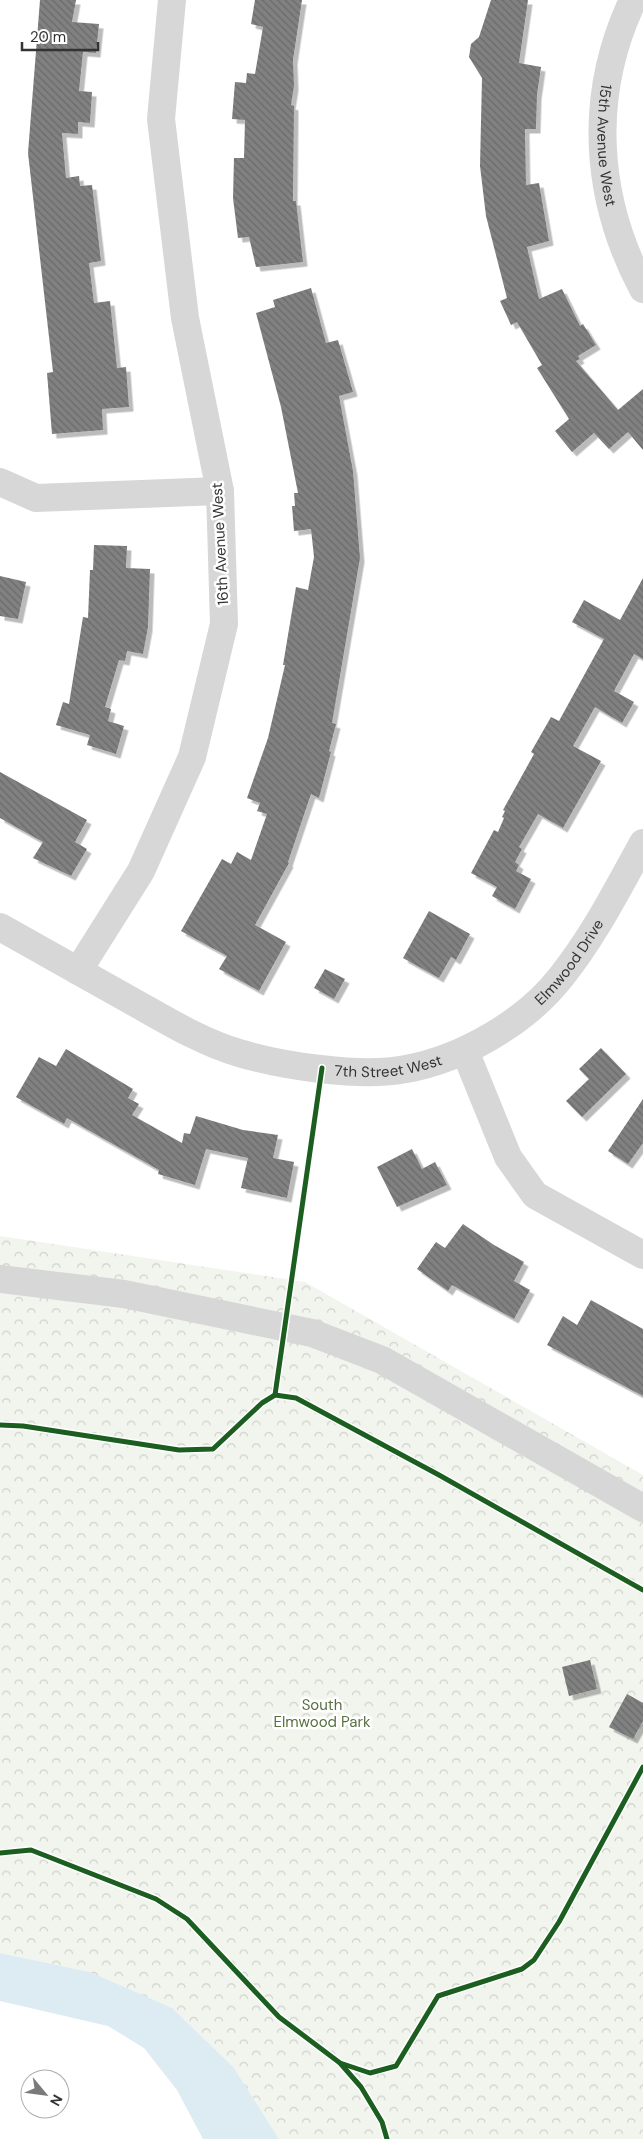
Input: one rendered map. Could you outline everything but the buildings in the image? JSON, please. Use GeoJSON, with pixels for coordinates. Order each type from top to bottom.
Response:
{"type":"FeatureCollection","features":[{"type":"Feature","properties":{"kind":"street","name":"16th Avenue West"},"geometry":{"type":"LineString","coordinates":[[78,971],[141,871],[192,757],[224,624],[220,491],[185,318],[161,119],[172,0]]}},
{"type":"Feature","properties":{"kind":"street","name":"15th Avenue West"},"geometry":{"type":"LineString","coordinates":[[633,0],[626,14],[610,69],[601,124],[605,179],[616,227],[643,289]]}},
{"type":"Feature","properties":{"kind":"street"},"geometry":{"type":"LineString","coordinates":[[0,482],[36,498],[220,491]]}},
{"type":"Feature","properties":{"kind":"street","name":"Elmwood Drive"},"geometry":{"type":"LineString","coordinates":[[465,1051],[518,1019],[561,978],[597,924],[643,843]]}},
{"type":"Feature","properties":{"kind":"street","name":"7th Street West"},"geometry":{"type":"LineString","coordinates":[[0,927],[174,1025],[238,1053],[305,1067],[355,1072],[406,1070],[465,1051]]}},
{"type":"Feature","properties":{"kind":"street"},"geometry":{"type":"LineString","coordinates":[[465,1051],[508,1157],[535,1195],[643,1255]]}},
{"type":"Feature","properties":{"kind":"street"},"geometry":{"type":"LineString","coordinates":[[0,1279],[124,1294],[312,1333],[382,1360],[643,1508]]}},
{"type":"Feature","properties":{"kind":"green space","name":"South Elmwood Park"},"geometry":{"type":"Polygon","coordinates":[[[0,1236],[305,1282],[643,1475],[643,2139],[279,2139],[234,2068],[90,1972],[0,1953],[0,1236]]]}},
{"type":"Feature","properties":{"kind":"shaded area"},"geometry":{"type":"Polygon","coordinates":[[[0,1953],[90,1972],[172,2008],[234,2068],[279,2139],[203,2139],[177,2090],[144,2048],[108,2026],[0,2001],[0,1953]]]}},
{"type":"Feature","properties":{"kind":"cycle path"},"geometry":{"type":"LineString","coordinates":[[275,1395],[322,1068]]}},
{"type":"Feature","properties":{"kind":"cycle path"},"geometry":{"type":"LineString","coordinates":[[0,1425],[23,1426],[179,1450],[213,1449],[262,1403],[275,1395],[296,1398],[439,1475],[643,1590]]}},
{"type":"Feature","properties":{"kind":"cycle path"},"geometry":{"type":"LineString","coordinates":[[340,2063],[370,2073],[396,2066],[438,1996],[522,1969],[534,1960],[559,1922],[643,1767]]}},
{"type":"Feature","properties":{"kind":"cycle path"},"geometry":{"type":"LineString","coordinates":[[0,1853],[31,1850],[156,1899],[187,1919],[279,2017],[340,2063],[361,2087],[382,2122],[387,2139]]}}]}
